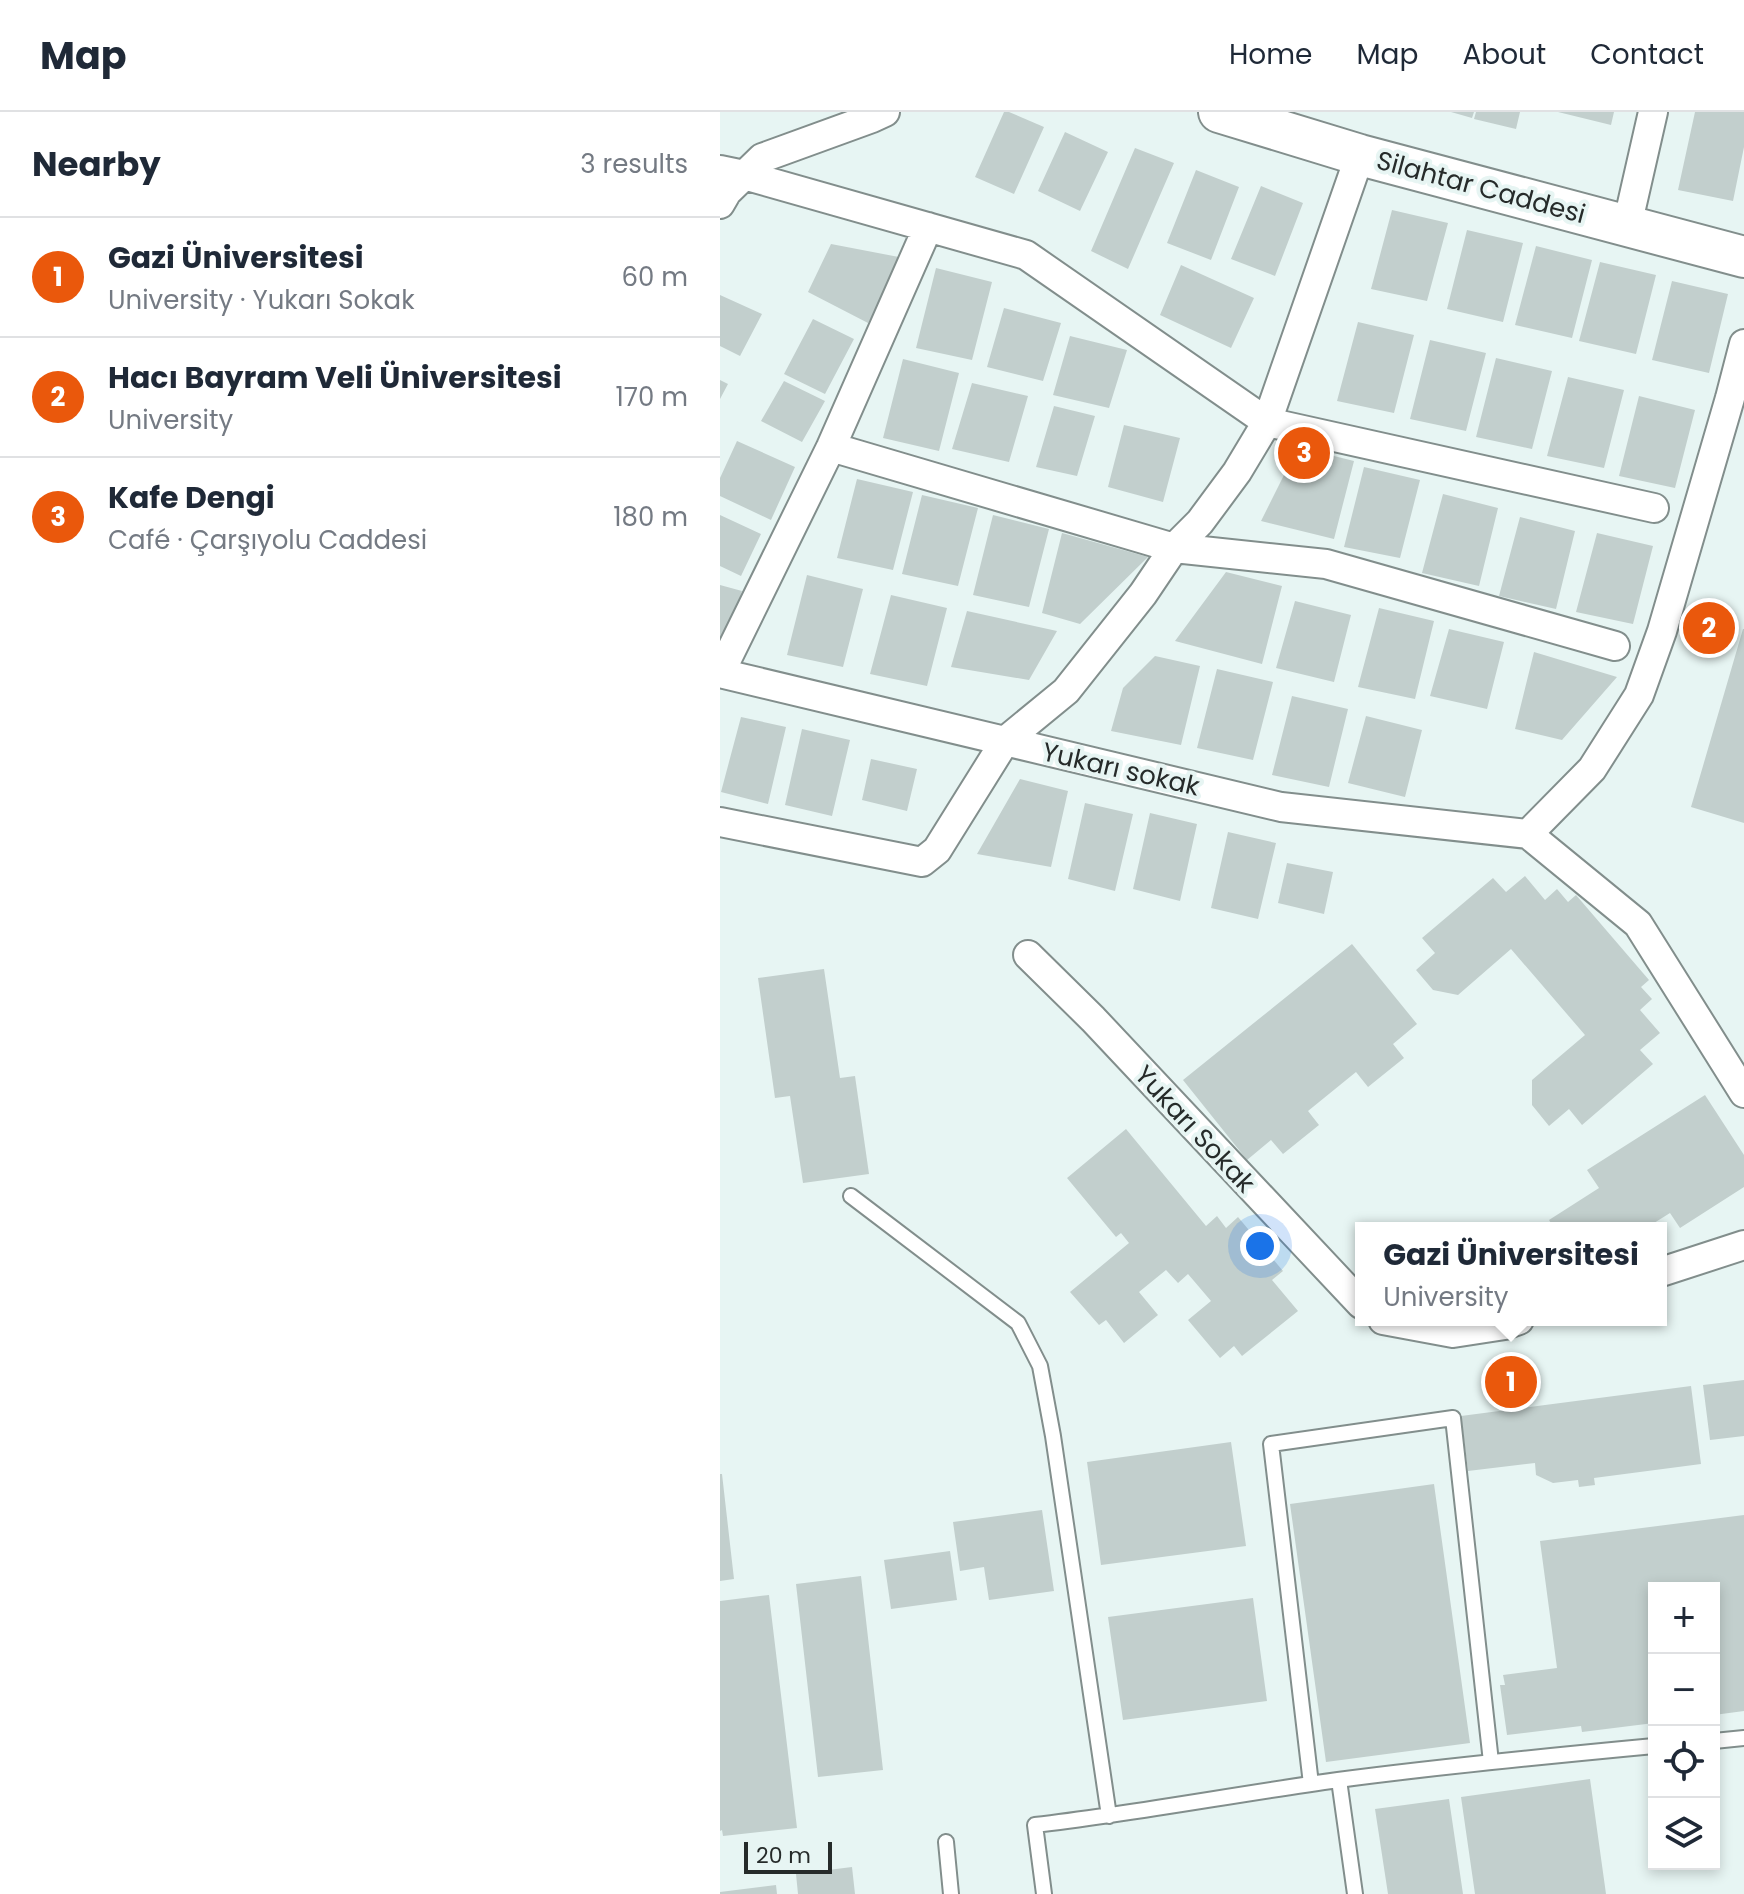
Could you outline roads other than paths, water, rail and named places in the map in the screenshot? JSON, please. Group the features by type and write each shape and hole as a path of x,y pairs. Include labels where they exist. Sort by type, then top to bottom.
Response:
{"main road":[{"name":"Silahtar Caddesi","path":"1219,112 1360,155 1744,257"}],"street":[{"path":"732,172 885,112"},
{"path":"1627,226 1653,112"},
{"path":"720,822 922,862 937,850 1005,741 1066,691 1143,594 1174,548 1200,522 1237,472 1267,422 1360,155"},
{"path":"720,204 732,172"},
{"path":"732,172 1026,255 1267,422 1654,508"},
{"path":"720,673 831,447 928,227"},
{"path":"1744,344 1662,631 1639,695 1592,769 1528,834 1638,924 1744,1093"},
{"path":"831,447 1174,548 1326,564 1615,646"},
{"name":"Yukarı sokak","path":"720,673 1281,807 1528,834"},
{"name":"Yukarı Sokak","path":"1028,955 1093,1019 1355,1298"},
{"path":"1667,1270 1744,1245"},
{"path":"1415,1326 1453,1333 1498,1326"}],"lane":[{"path":"851,1196 1018,1323 1040,1366 1109,1816"},
{"path":"1311,1784 1271,1444 1453,1418 1491,1762"},
{"path":"1720,1740 1744,1738"},
{"path":"1044,1894 1035,1825 1339,1780 1648,1747"},
{"path":"1339,1780 1355,1894"},
{"path":"946,1842 951,1894"}],"place":[{"name":"Kafe Dengi","path":"1304,453"},
{"name":"Hacı Bayram Veli Üniversitesi","path":"1709,628"},
{"name":"Gazi Üniversitesi","path":"1511,1382"}]}
